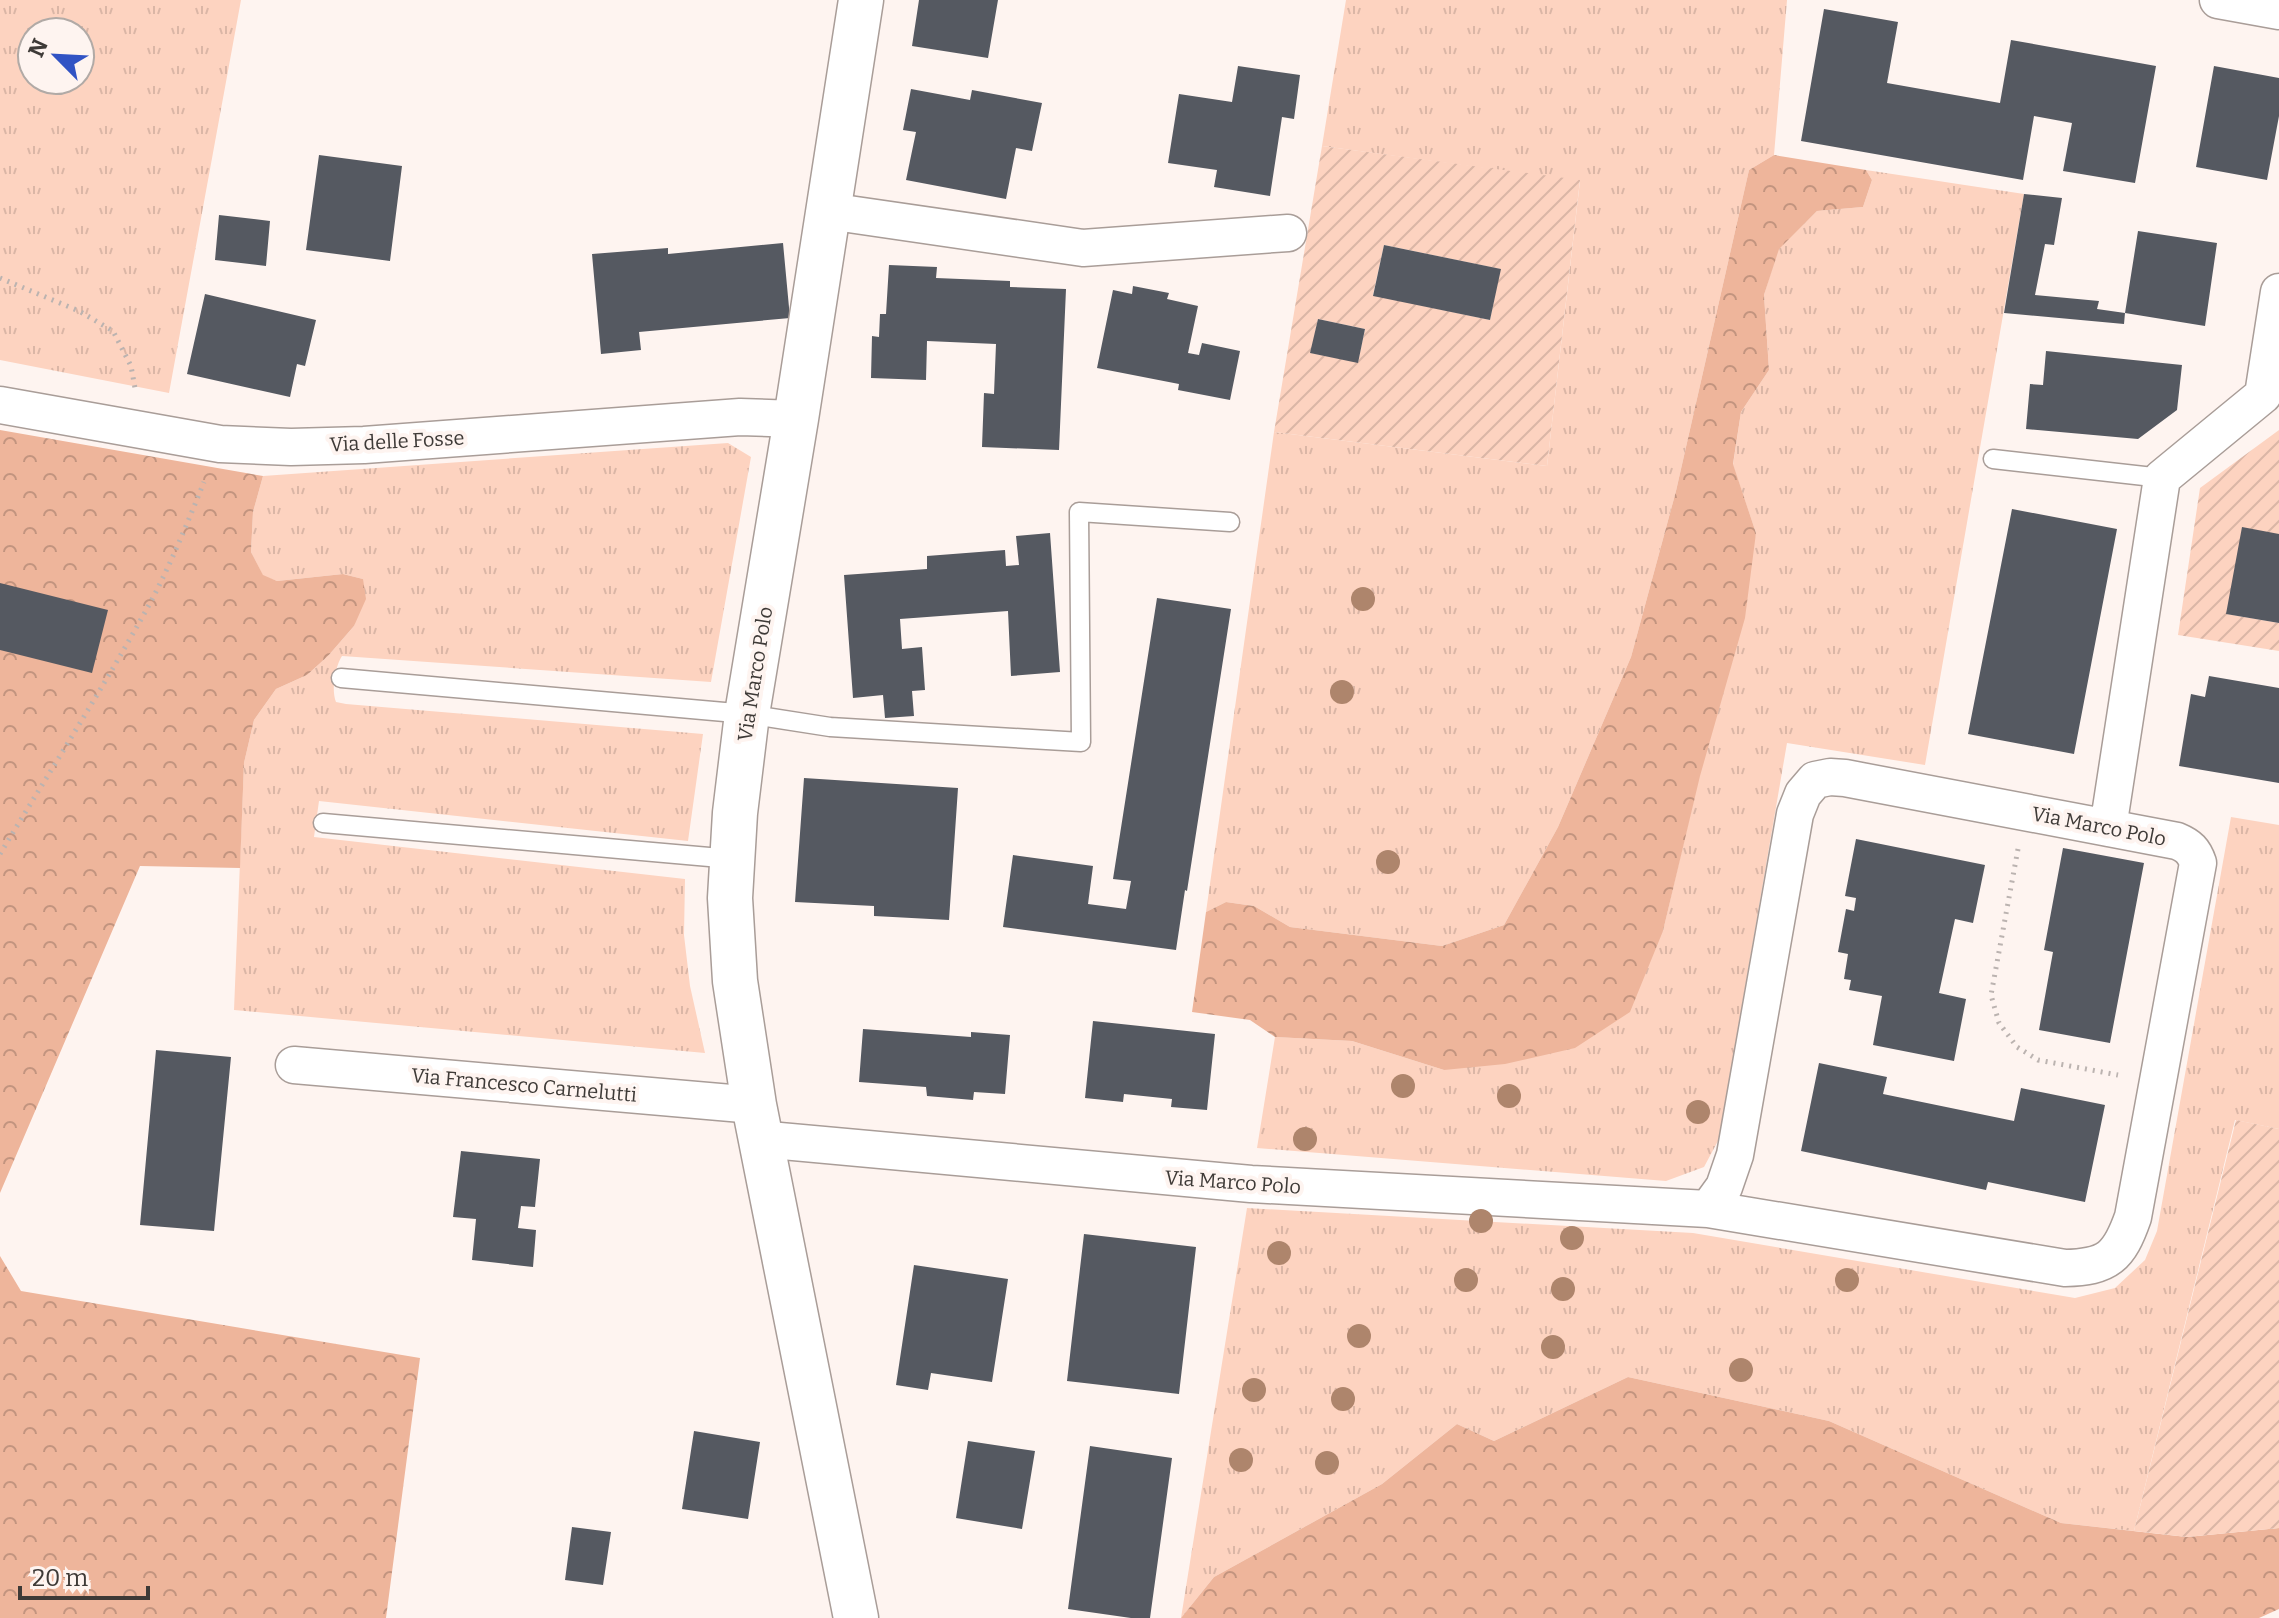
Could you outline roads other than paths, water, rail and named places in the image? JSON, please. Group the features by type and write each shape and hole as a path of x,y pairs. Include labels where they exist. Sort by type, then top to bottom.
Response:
{"street":[{"name":"Via Marco Polo","path":"856,1618 756,1122 735,981 730,898 735,813 747,714 861,0"},
{"path":"2218,0 2279,11"},
{"path":"828,211 1083,248 1288,233"},
{"path":"2108,828 2162,478 2271,396 2279,292"},
{"name":"Via delle Fosse","path":"0,405 220,444 291,447 364,445 740,417 796,419"},
{"name":"Via Marco Polo","path":"756,1122 1251,1184 1708,1209 2065,1268 2088,1267 2109,1259 2124,1242 2133,1217 2198,863 2195,852 2177,841 2026,812 1845,778 1815,780 1803,794 1795,814 1735,1155 1724,1187 1708,1209"},
{"name":"Via Francesco Carnelutti","path":"294,1065 756,1122"}],"lane":[{"path":"1993,459 2162,478"},
{"path":"341,678 747,714 830,727 1081,742 1079,512 1230,522"},
{"path":"323,823 732,859"}]}
